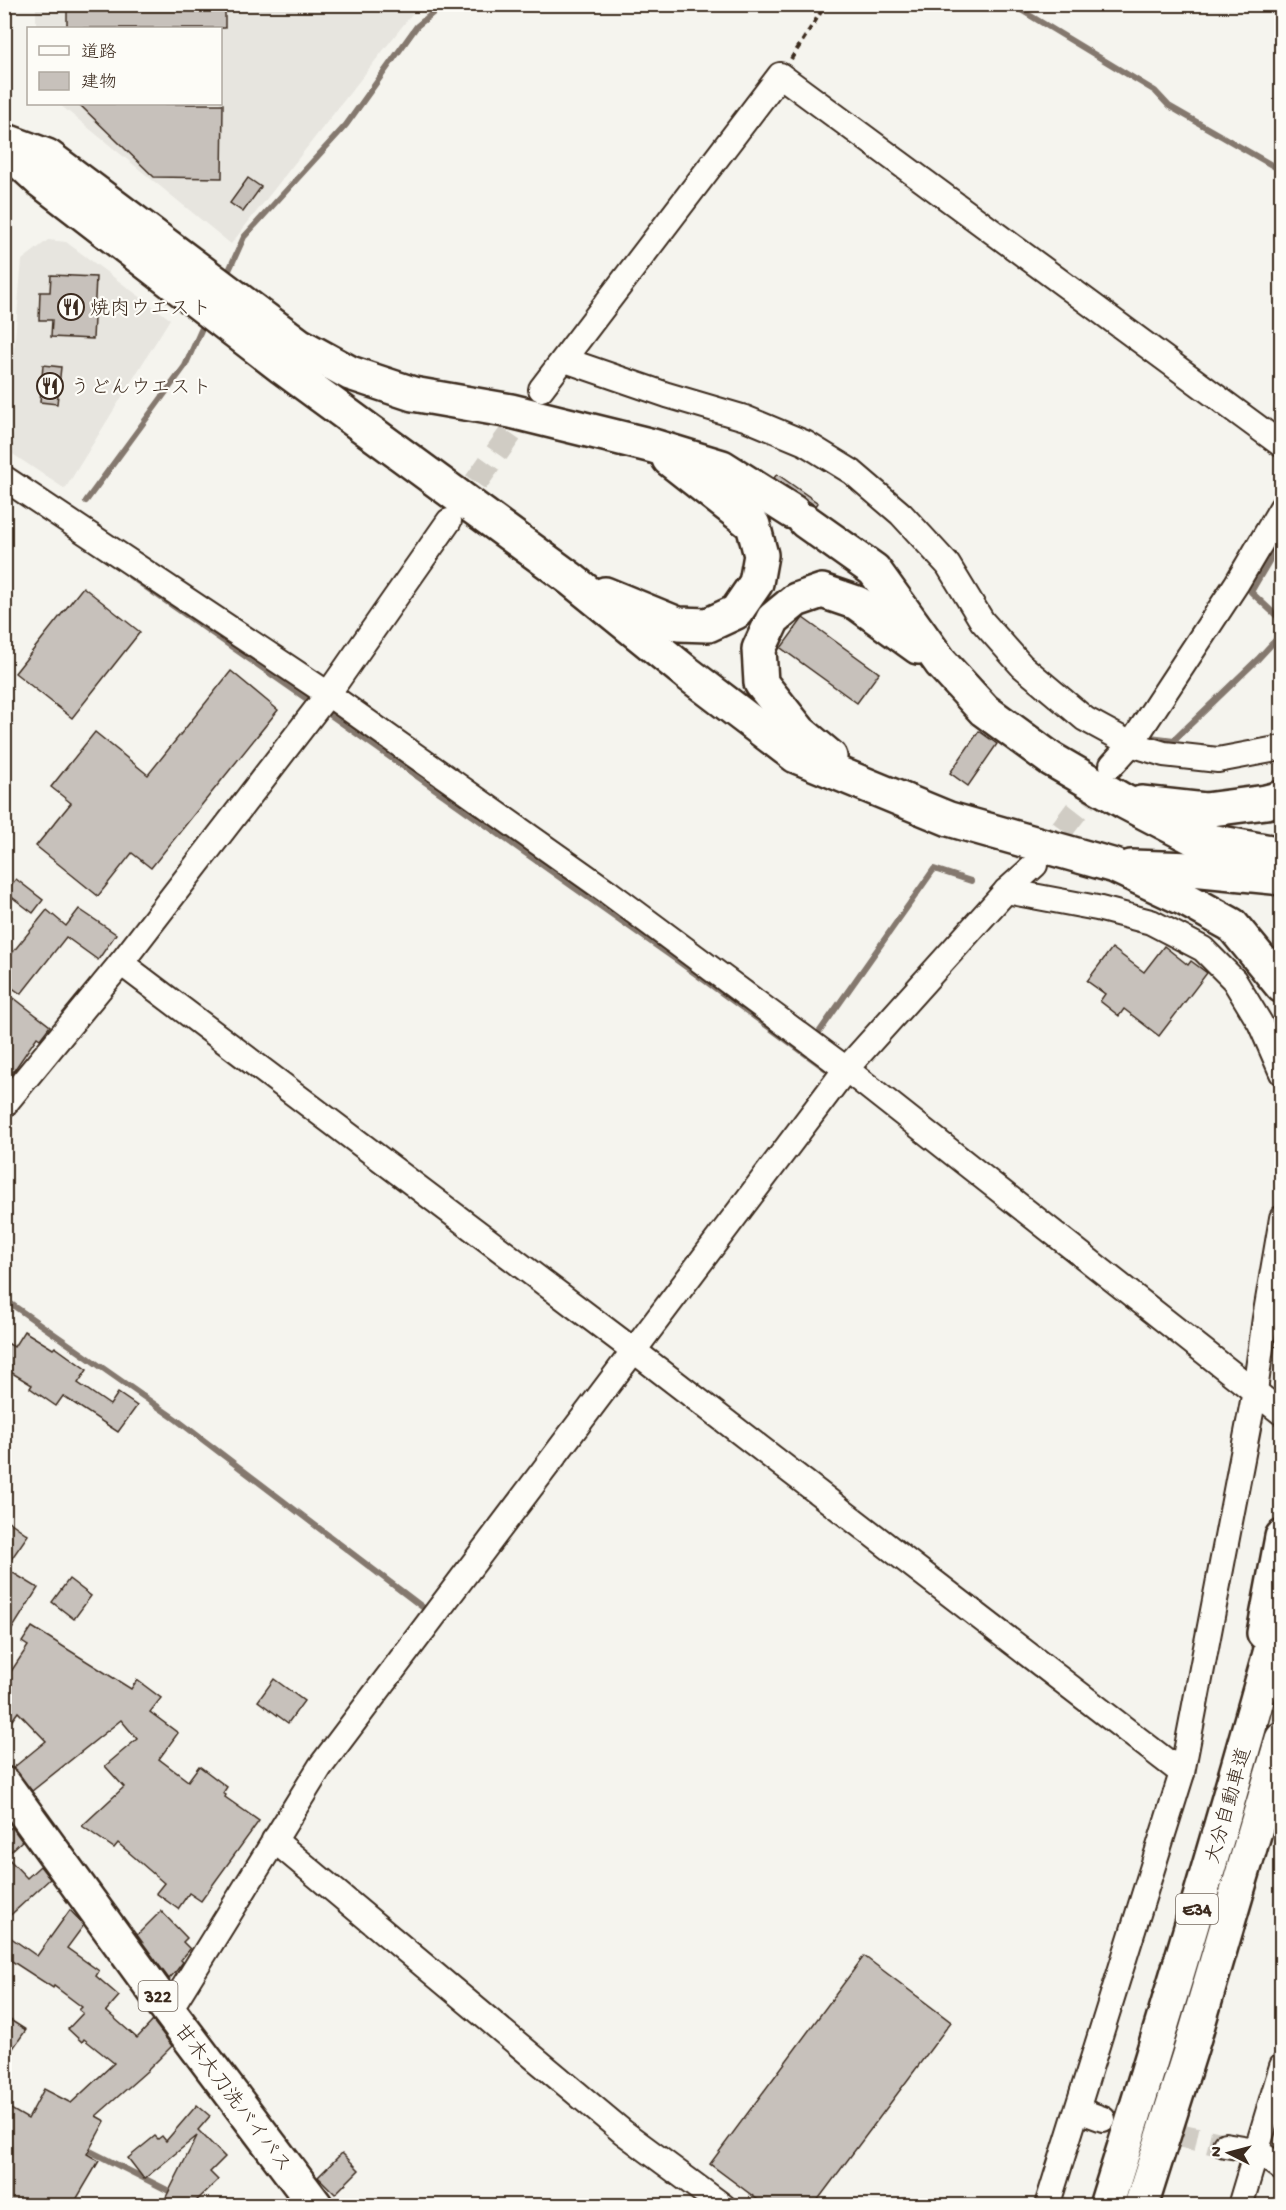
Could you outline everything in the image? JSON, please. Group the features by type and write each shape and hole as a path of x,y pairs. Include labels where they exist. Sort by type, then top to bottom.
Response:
{"highway":[{"path":"4,140 47,156 299,345 350,373 412,394 511,411 653,446 722,467 799,517 874,570 942,663 984,710 1051,759 1125,802 1194,838 1281,854"},
{"path":"4,147 41,182 282,367 571,579 687,673 796,756 950,819 1115,866 1185,899 1232,926 1281,986"},
{"path":"571,579 678,624 698,625 708,625 736,612 756,583 761,555 753,525 653,446"},
{"path":"856,780 800,732 761,682 759,650 773,620 796,600 822,591 857,603 942,663"},
{"path":"1125,802 1205,810 1281,798"},
{"path":"1115,866 1192,869 1281,878"},
{"path":"1236,1776 1281,1537"},
{"name":"大分自動車道","path":"1106,2205 1159,2038 1236,1776 1281,1610"},
{"name":"大分自動車道","path":"1141,2205 1191,2048 1281,1739"},
{"name":"甘木大刀洗バイパス","path":"4,1784 169,2011 316,2205"},
{"path":"1191,2048 1281,1797"}],"street":[{"path":"542,389 780,75 1281,445"},
{"path":"565,360 667,395 745,418 805,443 852,472 900,514 948,565 982,621 1022,666 1085,718 1131,744 1164,754 1218,760 1281,748"},
{"path":"4,478 328,694 608,892 846,1069 1281,1413"},
{"path":"1112,765 1131,744 1238,583 1281,507"},
{"path":"4,1105 121,963 328,694 448,521"},
{"path":"169,2011 320,1767 633,1350 846,1069 1006,891 1035,865"},
{"path":"1006,891 1097,908 1151,922 1203,949 1234,980 1260,1023 1281,1073"},
{"path":"121,963 633,1350 1182,1773"},
{"path":"1047,2205 1182,1773 1255,1391 1281,1218"},
{"path":"274,1840 623,2132 723,2205"},
{"path":"1240,2205 1281,2066"},
{"path":"1078,2110 1103,2119"},
{"path":"1225,2145 1256,2150 1281,2169"}],"path":[{"path":"780,75 826,4"}],"shaded area":[{"path":"36,5 419,5 231,244 60,105 222,105 222,27 36,27"},
{"path":"48,240 66,242 170,319 65,489 5,449 22,260"}],"building":[{"path":"67,4 225,4 225,28 67,27"},
{"path":"223,104 222,178 154,177 80,105"},
{"path":"248,178 261,187 243,212 230,203"},
{"path":"51,275 96,277 93,339 51,337 52,320 39,320 40,292 50,292"},
{"path":"43,365 61,367 57,404 40,402"},
{"path":"777,474 818,503 816,506 774,478"},
{"path":"83,587 140,632 72,718 15,673"},
{"path":"803,618 879,673 857,703 781,648"},
{"path":"231,671 278,710 151,868 132,853 98,896 36,846 71,803 51,787 95,732 148,775"},
{"path":"979,731 997,744 968,786 950,773"},
{"path":"16,879 43,900 33,913 5,892"},
{"path":"79,909 116,934 98,960 66,937 21,994 4,982 4,963 47,910 66,926"},
{"path":"1164,946 1188,965 1191,961 1207,973 1159,1036 1124,1009 1119,1016 1100,1001 1105,994 1087,981 1112,948 1144,972"},
{"path":"14,998 50,1026 40,1039 37,1037 13,1072 4,1066 4,1009"},
{"path":"24,1331 53,1349 55,1347 87,1370 78,1383 110,1405 118,1393 137,1406 118,1432 63,1396 56,1406 30,1388 32,1385 4,1368 4,1341 14,1347"},
{"path":"4,1518 28,1535 5,1568 38,1588 4,1642"},
{"path":"69,1579 91,1596 74,1619 52,1602"},
{"path":"32,1627 131,1689 137,1680 161,1698 150,1712 178,1733 159,1759 188,1781 199,1766 227,1787 223,1793 225,1797 259,1821 201,1901 189,1893 178,1909 156,1893 164,1883 118,1843 114,1848 82,1826 124,1787 105,1766 137,1739 121,1720 32,1791 13,1768 46,1741 18,1712 4,1731 4,1682 28,1646 22,1642"},
{"path":"274,1679 304,1701 288,1723 258,1701"},
{"path":"12,1827 22,1841 6,1856 27,1878 40,1866 50,1879 4,1921 4,1833"},
{"path":"70,1910 84,1925 67,1948 99,1971 96,1976 119,1996 106,2011 137,2038 153,2021 172,2046 96,2116 105,2121 87,2154 99,2161 73,2205 4,2205 4,2105 28,2119 44,2089 71,2103 114,2063 84,2039 82,2042 68,2029 83,2013 79,2010 82,2007 54,1986 53,1988 4,1956 4,1933 37,1956"},
{"path":"161,1911 187,1938 183,1942 190,1949 169,1979 137,1935"},
{"path":"864,1956 951,2022 814,2205 765,2205 710,2164"},
{"path":"4,2016 26,2030 4,2061"},
{"path":"197,2105 210,2116 198,2130 225,2157 210,2172 218,2180 192,2205 162,2205 197,2136 144,2179 128,2158 155,2136 158,2139 162,2136 166,2141"},
{"path":"342,2153 359,2170 335,2194 318,2177"}],"waterway":[{"path":"226,277 244,237 346,125 417,26 439,8 440,4"},
{"path":"1011,4 1155,91 1169,106 1282,171"},
{"path":"86,501 185,366 206,319"},
{"path":"1282,539 1251,592 1282,621"},
{"path":"130,576 314,704"},
{"path":"1142,736 1174,740 1282,633"},
{"path":"322,709 829,1071"},
{"path":"815,1038 934,869 971,881"},
{"path":"4,1299 177,1420 425,1609"},
{"path":"82,2147 175,2194"}],"tunnel":[{"path":"455,512 532,403"},
{"path":"1040,858 1106,772"},
{"path":"1103,2119 1225,2145"}],"place":[{"name":"焼肉ウエスト","path":"71,307"},
{"name":"うどんウエスト","path":"50,386"}]}
